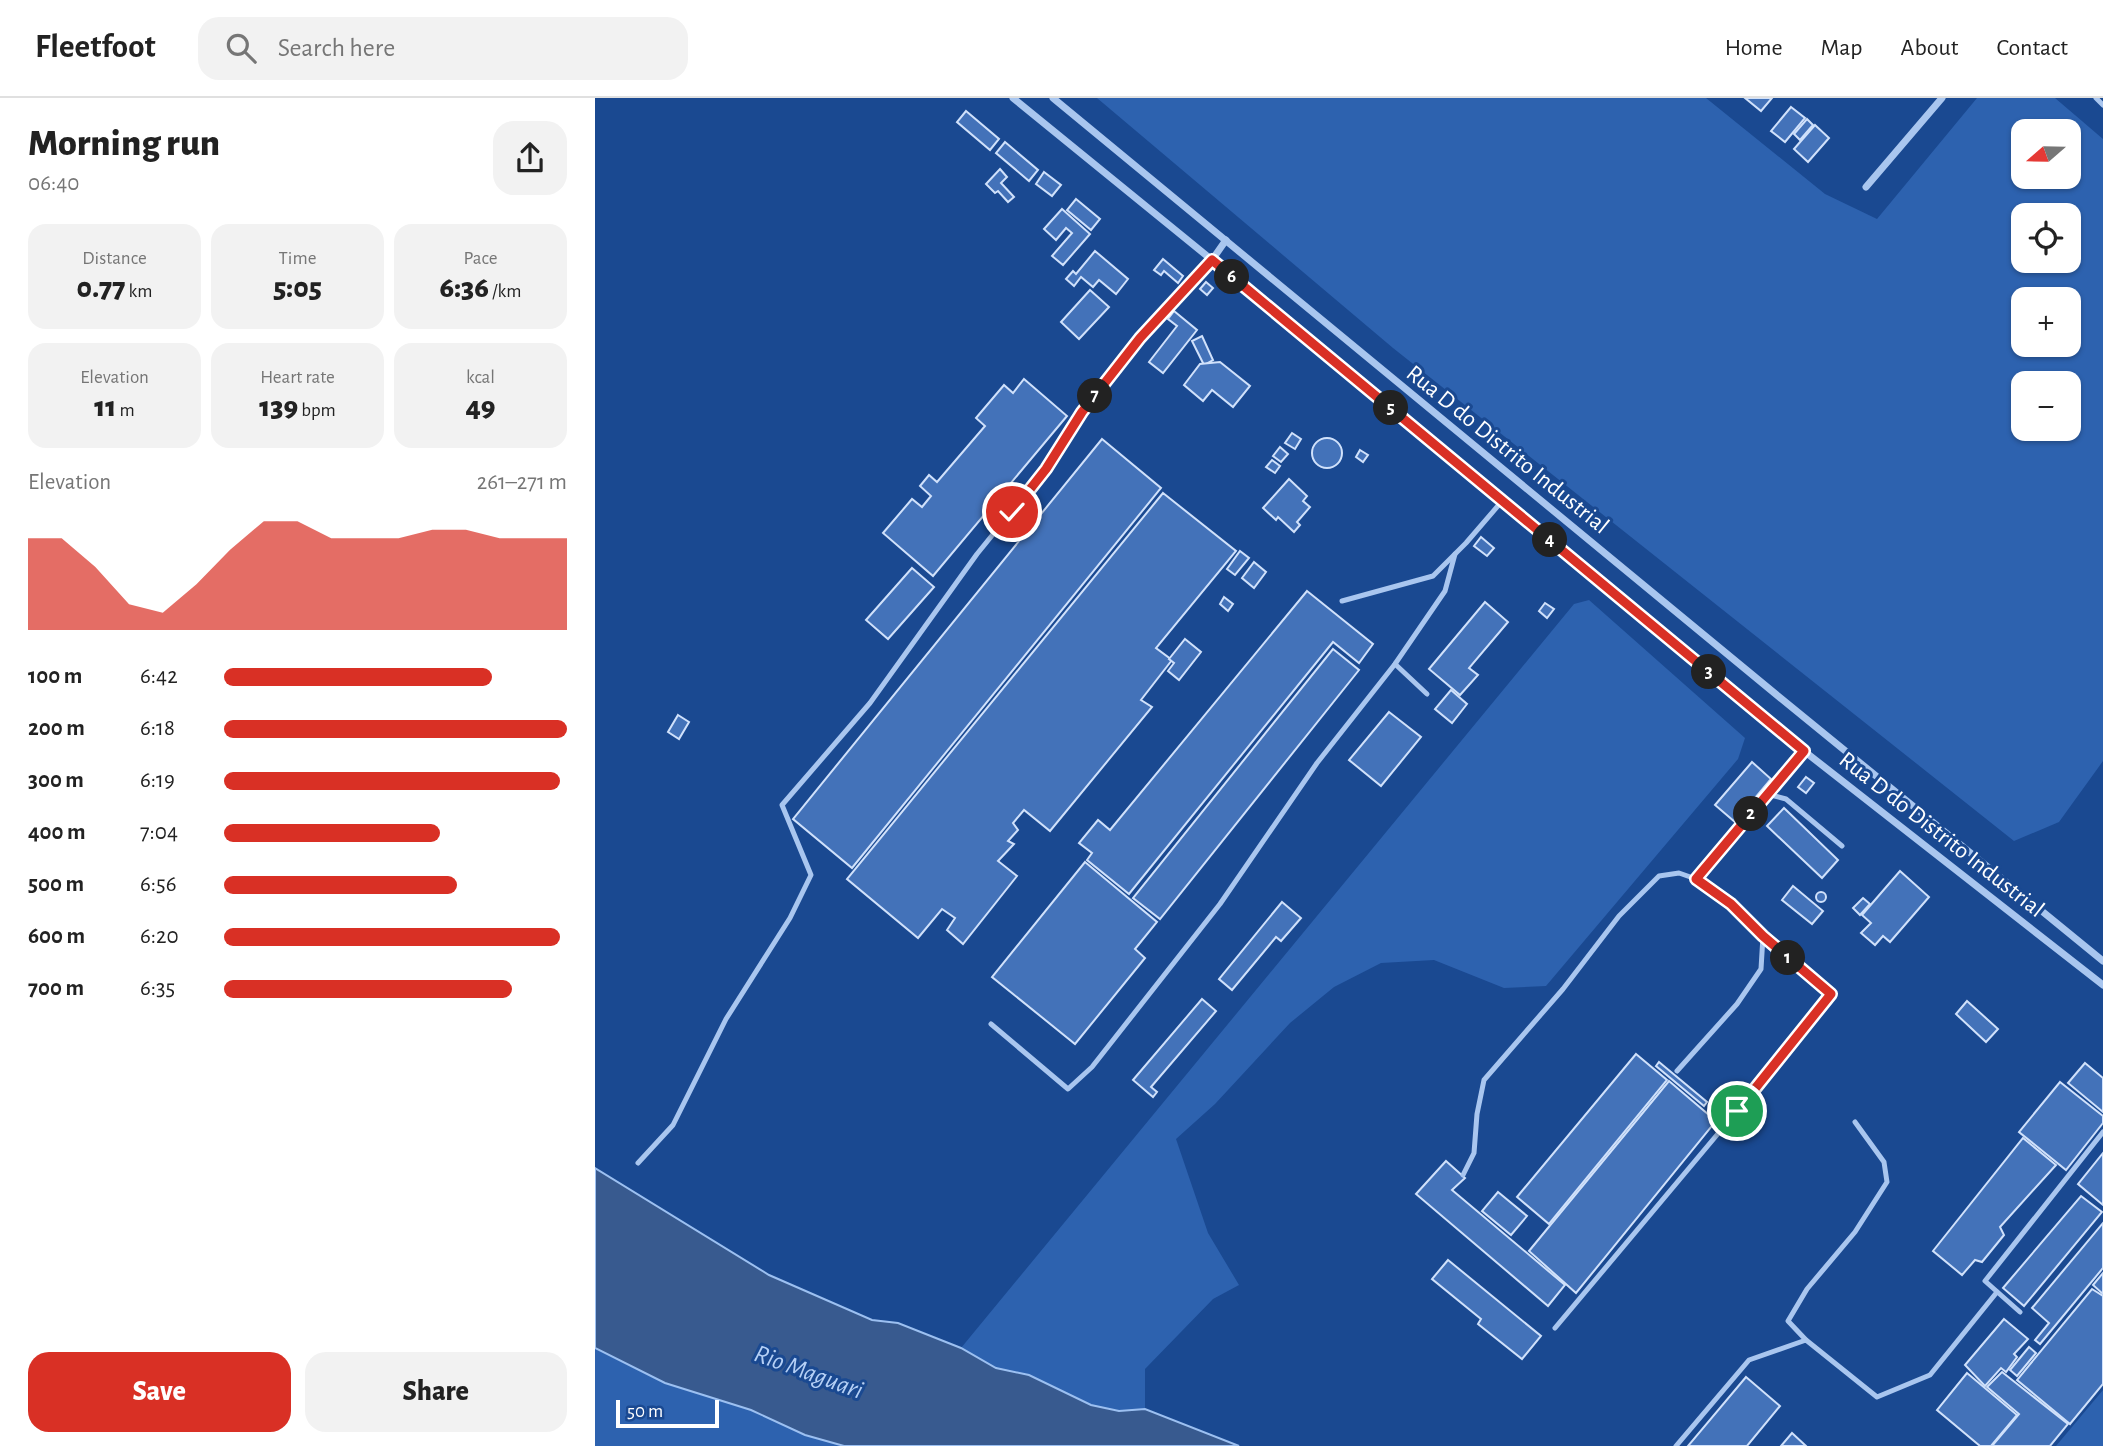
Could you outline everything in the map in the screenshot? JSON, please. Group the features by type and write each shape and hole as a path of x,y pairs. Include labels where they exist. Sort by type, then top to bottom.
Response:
{"street":[{"name":"Rua D do Distrito Industrial","path":"1013,98 1804,751 2103,985"},
{"name":"Rua D do Distrito Industrial","path":"1053,98 2103,961"},
{"path":"1866,187 1942,98"},
{"path":"1212,260 1226,240"}],"lane":[{"path":"2096,98 2103,105"},
{"path":"638,1163 673,1125 726,1019 790,918 811,874 782,804 870,703 977,555 1046,469 1082,412 1140,338 1212,260"},
{"path":"1342,601 1433,576 1503,500"},
{"path":"991,1024 1068,1088 1091,1067 1220,904 1318,763 1395,664 1445,591 1455,554"},
{"path":"1395,664 1427,694"},
{"path":"1696,879 1804,751"},
{"path":"1767,794 1786,799 1842,846"},
{"path":"1463,1175 1474,1153 1477,1114 1484,1080 1563,989 1619,916 1659,876 1679,873 1696,879 1731,904 1763,936 1831,994 1555,1328"},
{"path":"1677,1071 1737,1004 1761,969 1763,936"},
{"path":"1855,1122 1884,1162 1888,1182 1855,1232 1807,1289 1788,1321 1806,1340 1877,1397 1930,1375 1997,1292"},
{"path":"2020,1312 1985,1281 2103,1132"},
{"path":"1676,1446 1749,1360 1806,1340"}],"shaded area":[{"path":"1097,98 1706,98 1825,194 1877,219 1977,98 2055,98 2080,119 2011,119 2011,189 2081,189 2081,120 2103,139 2103,761 2059,822 2014,841 1393,348"},
{"path":"1589,600 1745,738 1738,759 1546,986 1504,988 1434,960 1381,963 1334,987 1290,1023 1215,1104 1176,1139 1208,1233 1239,1285 1213,1299 1145,1369 1145,1409 1119,1411 1091,1405 1029,1375 996,1368 961,1348 1574,604"},
{"path":"595,1348 751,1410 805,1435 844,1446 595,1446"},
{"path":"2103,1390 2103,1446 2056,1446"}],"water":[{"name":"Rio Maguari","path":"595,1168 769,1275 872,1320 898,1323 961,1348 996,1368 1029,1375 1091,1405 1119,1411 1145,1409 1239,1446 844,1446 805,1435 751,1410 665,1383 595,1348"}],"building":[{"path":"1745,98 1772,98 1761,111"},
{"path":"1791,107 1805,118 1785,142 1771,131"},
{"path":"966,111 999,139 990,150 957,122"},
{"path":"1807,119 1813,125 1800,140 1794,134"},
{"path":"1815,125 1829,138 1808,162 1794,149"},
{"path":"1005,142 1038,170 1029,181 996,153"},
{"path":"1000,169 1007,177 1001,183 1014,197 1008,202 998,191 995,193 986,184"},
{"path":"1044,172 1061,185 1052,196 1036,184"},
{"path":"1076,199 1100,219 1091,230 1067,210"},
{"path":"1062,209 1090,234 1063,265 1052,256 1072,233 1066,228 1056,240 1044,229"},
{"path":"1095,251 1128,279 1116,294 1099,280 1093,287 1081,277 1074,286 1066,279 1073,271 1076,274"},
{"path":"1163,259 1183,276 1178,283 1164,271 1161,275 1154,270"},
{"path":"1206,282 1213,288 1207,295 1200,289"},
{"path":"1090,290 1109,307 1079,339 1061,322"},
{"path":"1174,311 1197,330 1163,373 1149,362 1177,326 1168,319"},
{"path":"1202,336 1213,360 1204,365 1192,341"},
{"path":"1220,362 1250,386 1233,407 1212,390 1203,401 1184,385 1200,364"},
{"path":"1024,379 1067,416 933,576 883,533 912,499 922,507 931,496 920,486 929,475 937,482 985,426 976,418 1004,385 1013,393"},
{"path":"1292,433 1301,439 1295,449 1285,443"},
{"path":"1327,438 1338,442 1342,453 1338,464 1327,468 1316,464 1312,453 1316,442"},
{"path":"1102,439 1161,488 852,868 793,819"},
{"path":"1280,447 1288,454 1281,462 1273,456"},
{"path":"1360,450 1368,455 1363,462 1356,457"},
{"path":"1272,460 1280,466 1275,473 1266,467"},
{"path":"1289,479 1307,496 1303,501 1310,507 1297,522 1300,525 1294,532 1263,508"},
{"path":"1163,493 1236,551 1156,648 1172,660 1141,700 1152,707 1050,831 1024,810 1013,823 1018,830 1008,841 1014,844 998,861 1017,876 963,944 947,930 955,918 942,909 918,938 847,879"},
{"path":"1481,537 1494,548 1487,556 1474,546"},
{"path":"1240,551 1249,558 1235,575 1227,569"},
{"path":"1254,562 1266,572 1254,588 1242,578"},
{"path":"912,568 934,587 888,639 866,620"},
{"path":"1307,591 1373,644 1359,663 1333,642 1129,894 1087,860 1092,853 1079,843 1098,820 1110,830"},
{"path":"1224,597 1233,604 1228,611 1220,604"},
{"path":"1485,602 1508,622 1469,668 1478,675 1460,695 1429,669"},
{"path":"1545,603 1554,609 1547,618 1539,611"},
{"path":"1185,639 1201,652 1179,680 1168,671 1174,663 1169,659"},
{"path":"1333,649 1359,670 1160,919 1133,898"},
{"path":"1451,690 1467,704 1452,723 1435,709"},
{"path":"1389,712 1421,737 1381,786 1349,760"},
{"path":"678,715 689,722 679,739 668,732"},
{"path":"1752,762 1771,779 1735,822 1715,805"},
{"path":"1806,777 1814,783 1806,793 1798,787"},
{"path":"1784,808 1838,860 1822,878 1767,826"},
{"path":"1085,862 1157,922 1135,949 1145,958 1075,1044 992,977"},
{"path":"1900,871 1929,897 1890,942 1883,936 1875,945 1861,933 1871,923 1862,915"},
{"path":"1793,886 1823,911 1812,924 1782,900"},
{"path":"1821,892 1825,893 1825,901 1821,902 1817,901 1816,897 1817,893"},
{"path":"1863,898 1870,904 1860,915 1853,908"},
{"path":"1282,902 1301,918 1281,941 1276,937 1232,990 1219,979"},
{"path":"1202,999 1216,1011 1151,1087 1157,1092 1153,1097 1133,1080"},
{"path":"1967,1001 1998,1029 1986,1042 1956,1014"},
{"path":"1636,1054 1667,1080 1549,1224 1517,1197"},
{"path":"1659,1062 1707,1102 1704,1106 1656,1066"},
{"path":"2085,1063 2103,1078 2103,1112 2068,1083"},
{"path":"1669,1081 1716,1121 1576,1293 1529,1251"},
{"path":"2060,1082 2103,1116 2103,1123 2066,1170 2019,1132"},
{"path":"2023,1138 2056,1165 2000,1227 2004,1235 1982,1262 1975,1260 1962,1275 1933,1251"},
{"path":"2103,1153 2103,1205 2078,1184"},
{"path":"1446,1161 1465,1178 1452,1190 1565,1285 1548,1306 1416,1194"},
{"path":"1498,1192 1527,1216 1511,1235 1482,1211"},
{"path":"2081,1196 2102,1212 2024,1306 2003,1288"},
{"path":"2103,1223 2103,1268 2040,1344 2035,1340 2049,1323 2032,1308"},
{"path":"1448,1260 1541,1336 1522,1359 1478,1324 1481,1319 1432,1279"},
{"path":"2103,1273 2103,1294 2093,1285"},
{"path":"2092,1289 2103,1296 2103,1384 2070,1424 2017,1380"},
{"path":"2004,1319 2028,1339 2014,1354 2017,1357 2006,1372 2001,1368 1985,1386 1965,1365"},
{"path":"2029,1347 2036,1353 2017,1376 2010,1370"},
{"path":"2002,1372 2068,1424 2050,1446 1992,1446 2019,1414 1987,1387"},
{"path":"1967,1373 2017,1415 1991,1446 1980,1446 1937,1410"},
{"path":"1746,1377 1780,1406 1747,1446 1688,1446"},
{"path":"1792,1433 1806,1446 1781,1446"}],"route":[{"path":"1012,512 1046,469 1082,412 1140,338 1212,260 1503,500 1804,751 1696,879 1731,904 1763,936 1831,994 1737,1111"}]}
